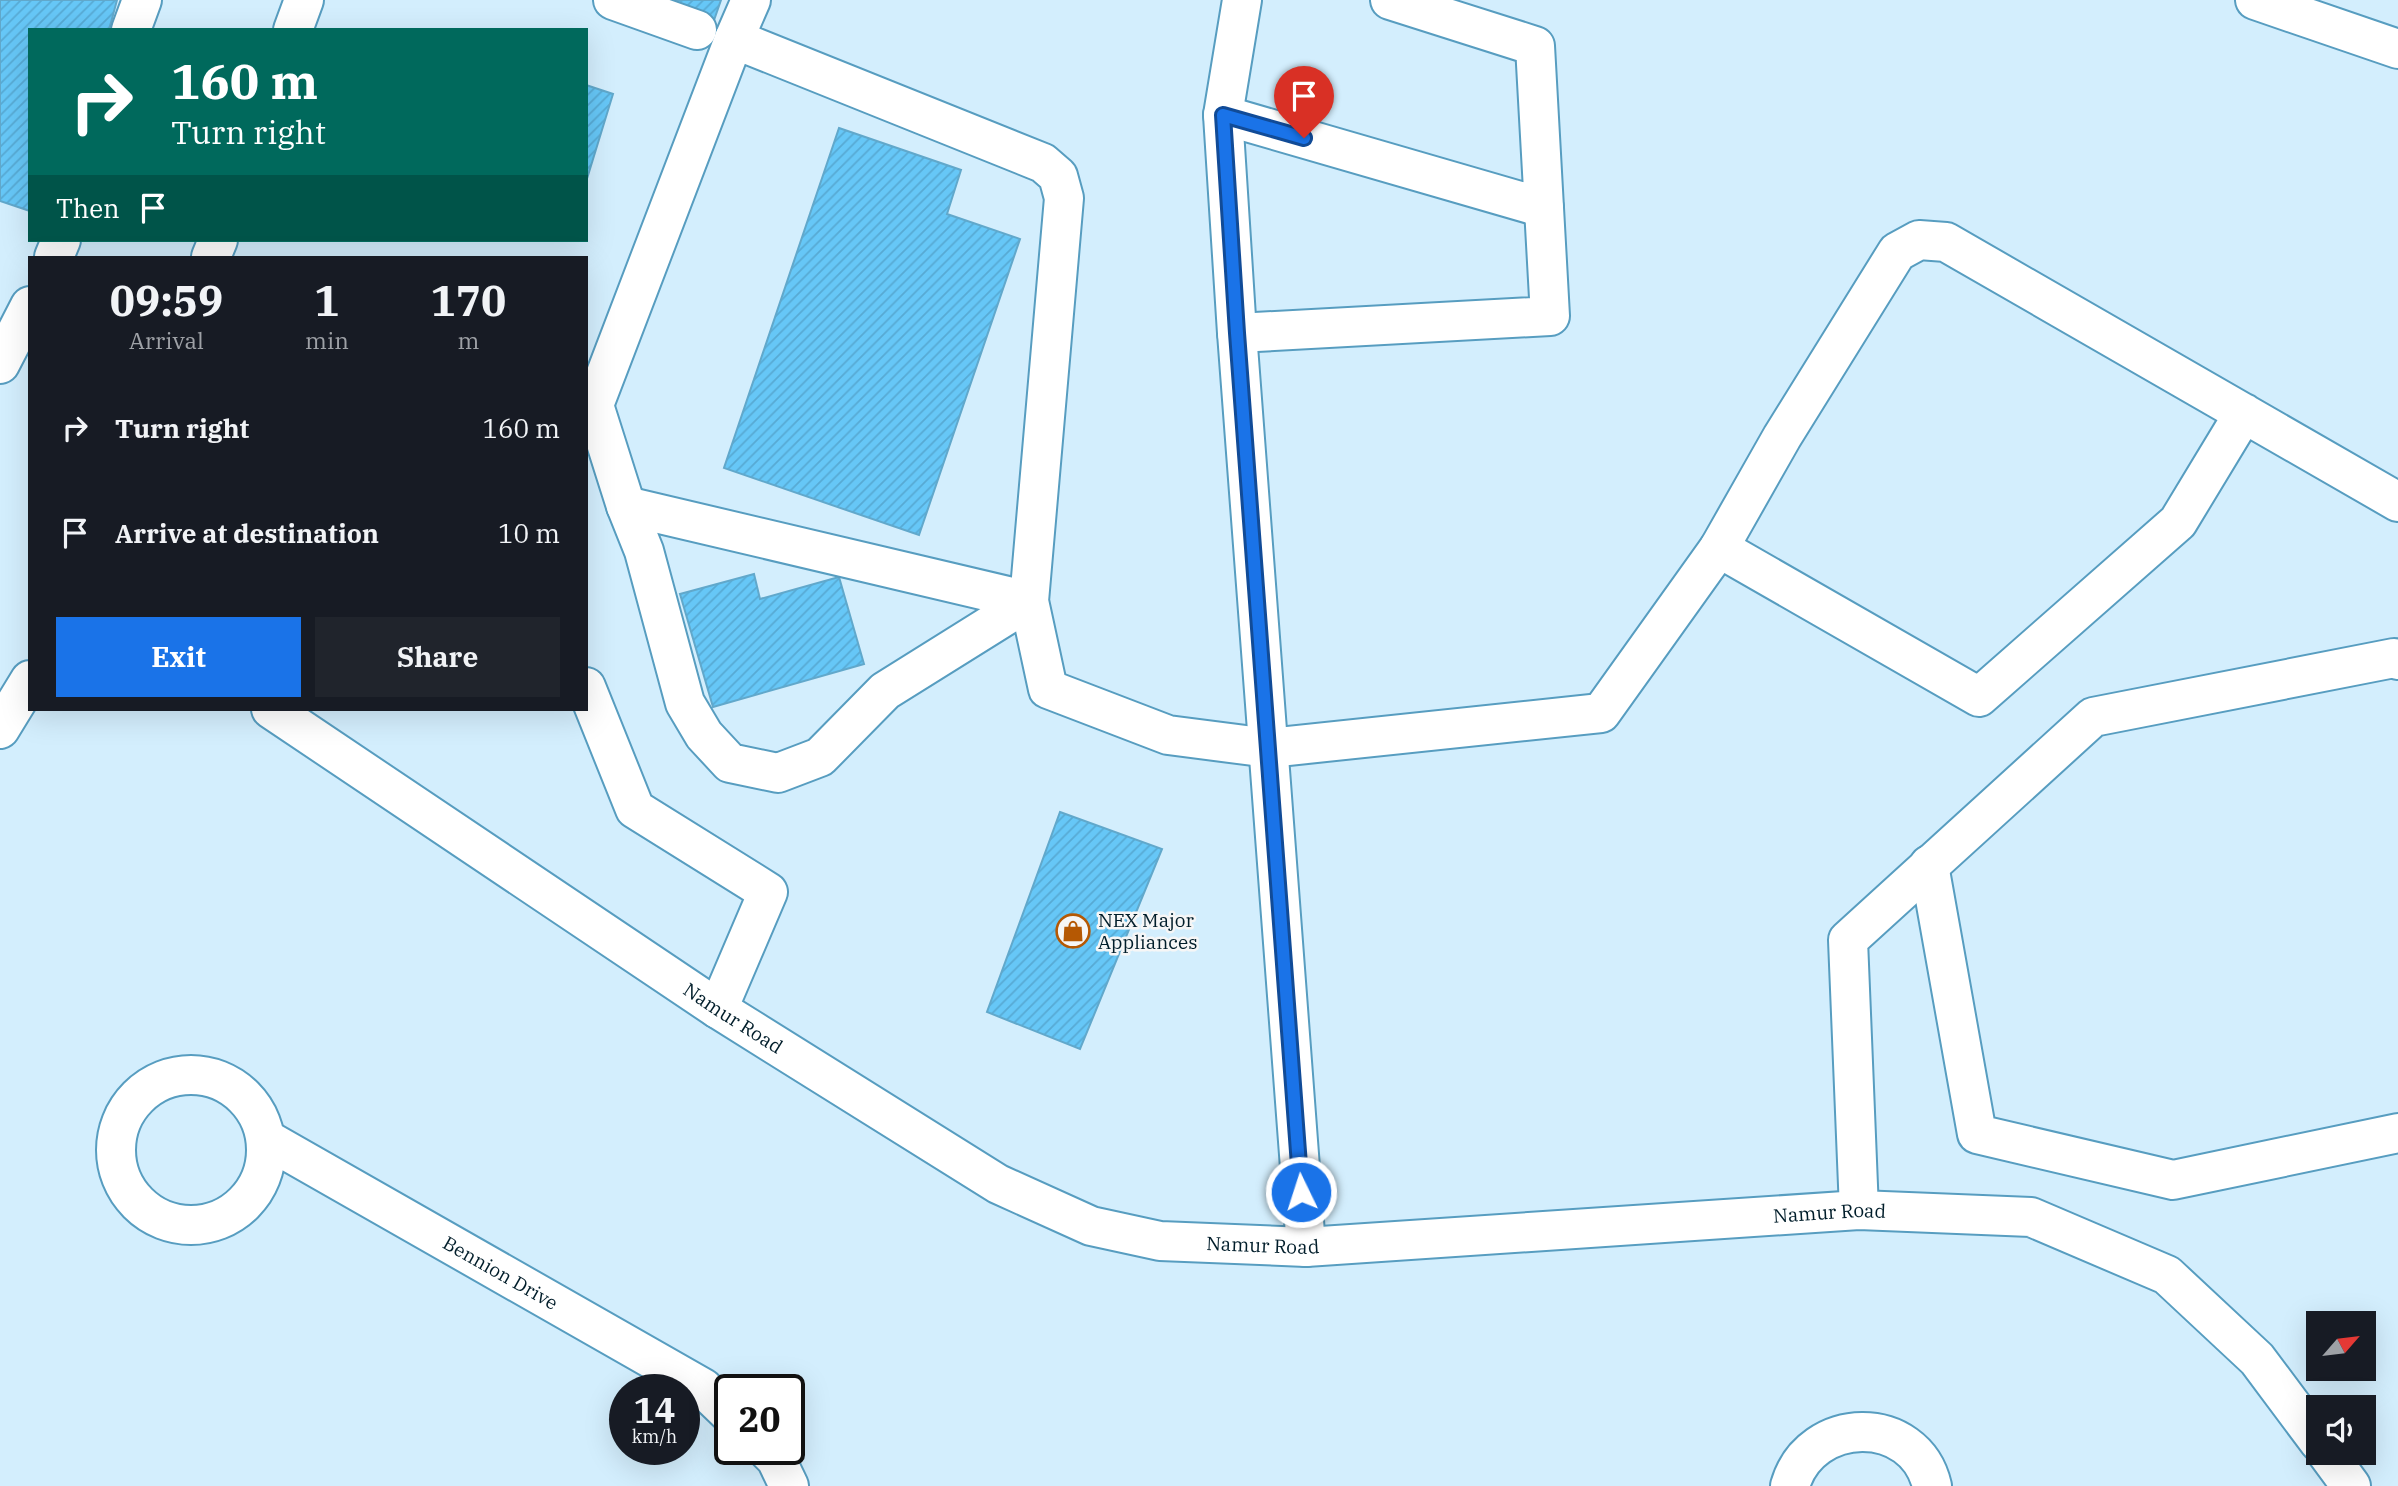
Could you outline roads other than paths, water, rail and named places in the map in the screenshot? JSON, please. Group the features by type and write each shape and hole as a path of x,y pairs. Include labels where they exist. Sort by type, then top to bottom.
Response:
{"street":[{"path":"132,28 142,0"},
{"path":"294,28 304,0"},
{"path":"613,0 697,30"},
{"path":"751,0 590,404 644,551 685,703 704,735 730,763 778,773 820,757 885,691 1029,601"},
{"path":"1242,0 1223,115 1306,1247"},
{"path":"1237,333 1550,316 1535,46 1390,0"},
{"path":"2255,0 2398,49"},
{"path":"734,39 1043,163 1058,176 1064,198 1029,601 1048,689 1168,735 1269,748 1601,713 1719,548 1782,438 1897,251 1919,240 1946,242 2398,502"},
{"path":"1223,115 1544,208"},
{"path":"0,364 28,310"},
{"path":"1719,548 1979,697 2178,522 2244,413"},
{"path":"626,506 1029,601"},
{"path":"1859,1210 1848,940 2093,717 2394,658 2398,660"},
{"path":"0,729 28,683"},
{"path":"588,692 635,809 768,892 718,1009"},
{"name":"Namur Road","path":"274,711 718,1009 998,1184 1091,1226 1160,1241 1306,1247 1859,1210 2031,1217 2167,1275 2257,1359 2306,1425"},
{"path":"1929,865 1977,1134 2173,1180 2398,1133"},
{"name":"Bennion Drive","path":"266,1139 703,1388 714,1399"},
{"path":"1790,1486 1794,1473 1808,1453 1827,1439 1850,1432 1874,1432 1897,1440 1917,1455 1930,1476 1932,1486"},
{"path":"779,1465 789,1486"},
{"path":"2336,1465 2351,1486"}],"place":[{"name":"NEX Major Appliances","path":"1073,931"}]}
